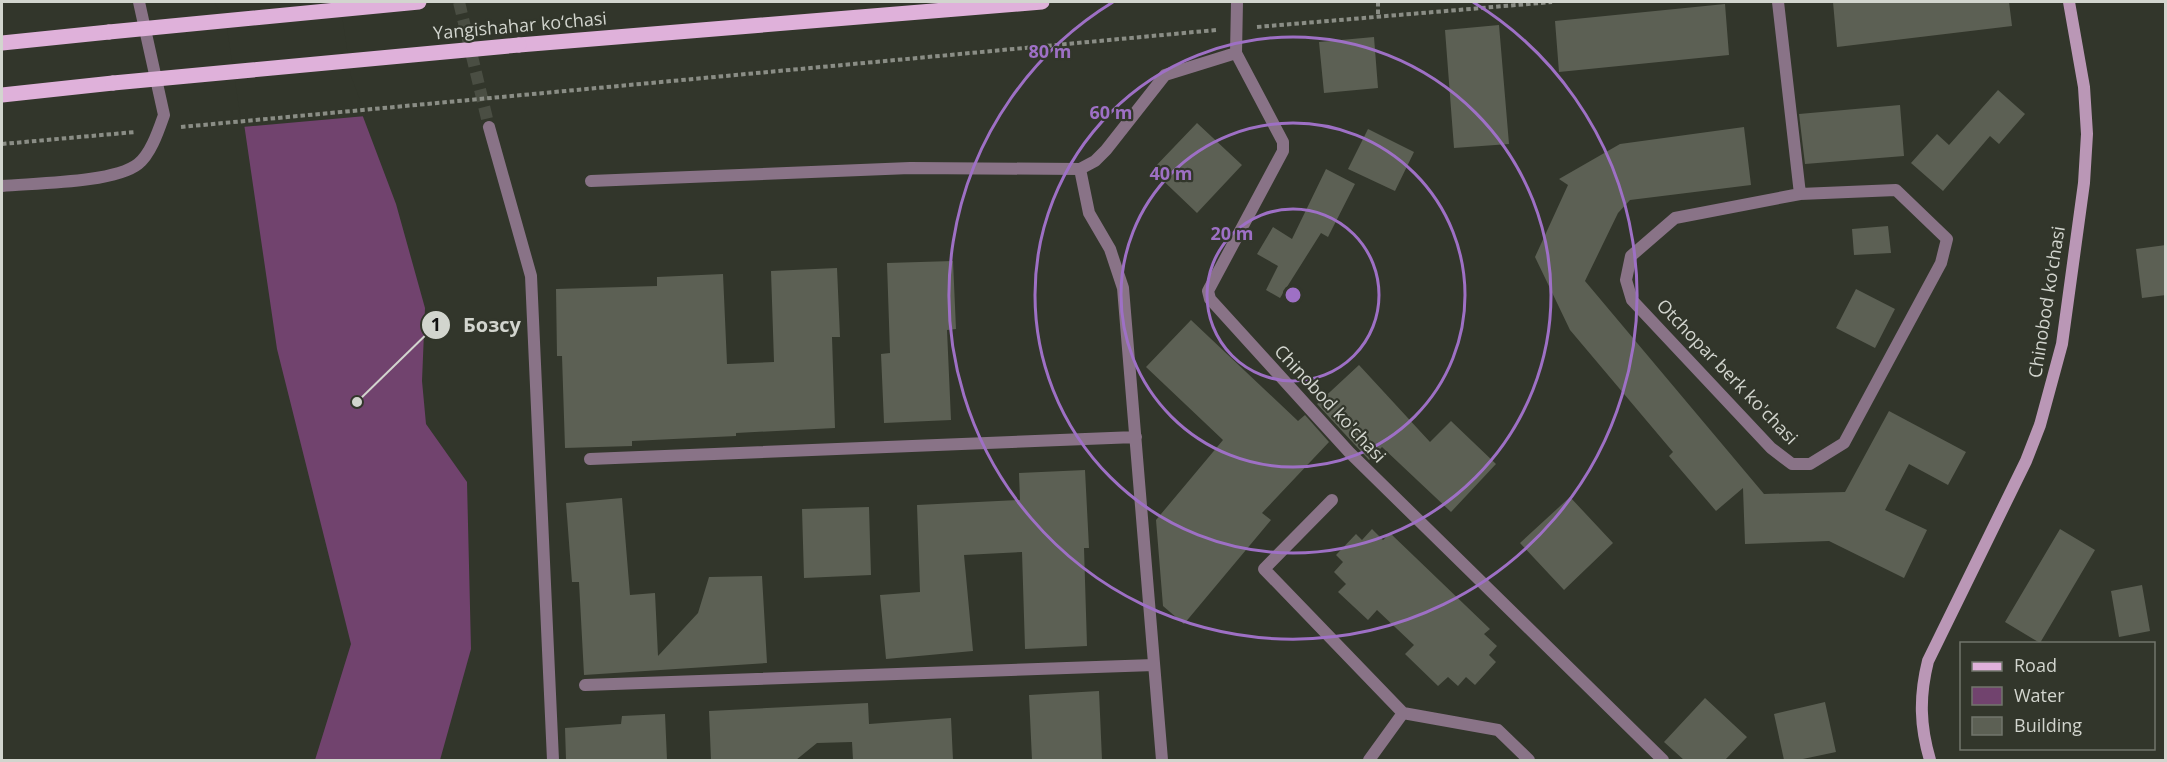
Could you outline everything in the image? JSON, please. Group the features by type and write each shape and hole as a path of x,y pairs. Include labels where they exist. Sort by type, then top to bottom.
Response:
{"main road":[{"name":"Yangishahar ko‘chasi","path":"2,43 419,2"},
{"name":"Yangishahar ko‘chasi","path":"2,95 519,45 1042,2"}],"street":[{"path":"2,186 116,175 139,163 158,132 164,115 139,2"},
{"path":"591,181 910,168 1080,169 1095,161 1106,150 1165,75 1236,53 1237,2"},
{"path":"1778,2 1800,194"},
{"name":"Chinobod ko'chasi","path":"1930,760 1920,716 1921,692 1928,661 2026,461 2040,425 2062,344 2083,194 2087,134 2084,87 2069,2"},
{"name":"Chinobod ko'chasi","path":"1236,53 1283,142 1283,151 1208,291 1210,299 1348,452 1663,760"},
{"path":"489,127 531,276 553,760"},
{"path":"1080,169 1089,213 1110,249 1123,288 1162,760"},
{"name":"Otchopar berk ko'chasi","path":"1896,190 1947,240 1941,263 1844,443 1810,464 1792,464 1771,447 1632,300 1626,280 1631,256 1675,218 1800,194 1896,190"},
{"path":"590,459 1136,437"},
{"path":"1332,500 1264,569 1403,713 1498,730 1529,760"},
{"path":"585,685 1154,664"},
{"path":"1369,760 1403,713"}],"path":[{"path":"1378,2 1378,17"},
{"path":"180,127 1238,28 1552,2"},
{"path":"2,144 144,131"}],"water":[{"path":"229,21 348,77 396,204 425,308 422,381 426,424 467,482 471,649 440,760 315,760 351,644 277,349"}],"pier":[{"path":"214,2 340,2 351,76 366,116 242,127 226,22"}],"building":[{"path":"1833,2 2009,2 2012,26 1837,47"},
{"path":"1725,4 1729,55 1559,72 1555,21"},
{"path":"1499,25 1509,144 1454,148 1445,30"},
{"path":"1374,37 1378,88 1324,93 1319,42"},
{"path":"1998,90 2025,114 1999,144 1990,136 1943,191 1911,163 1937,134 1949,145"},
{"path":"1900,105 1904,156 1805,164 1799,114"},
{"path":"1197,123 1242,165 1197,213 1152,170"},
{"path":"1744,127 1751,185 1630,200 1618,213 1585,281 1764,494 1845,492 1889,411 1966,452 1948,485 1909,464 1885,510 1927,530 1904,578 1829,541 1745,544 1743,488 1716,511 1669,456 1673,452 1570,330 1535,257 1568,185 1559,179 1620,144"},
{"path":"1368,129 1414,152 1395,191 1348,169"},
{"path":"1326,169 1355,184 1328,237 1321,233 1280,298 1266,290 1278,266 1257,254 1273,227 1292,239"},
{"path":"1888,226 1891,253 1854,255 1852,229"},
{"path":"2166,245 2166,295 2142,298 2136,249"},
{"path":"953,261 956,329 947,330 951,420 884,423 881,354 890,353 887,263"},
{"path":"837,268 840,337 832,337 835,428 632,441 632,446 565,448 562,356 557,356 556,289 657,286 657,277 723,274 727,364 774,362 771,271"},
{"path":"1856,289 1895,309 1875,348 1836,328"},
{"path":"1191,320 1298,421 1305,415 1329,442 1262,513 1271,520 1184,624 1163,606 1156,520 1223,440 1146,367"},
{"path":"1359,365 1430,442 1451,421 1496,464 1451,512 1382,447 1369,460 1317,404"},
{"path":"1085,470 1089,548 1084,548 1087,646 1025,649 1022,552 964,555 973,651 886,659 880,595 920,592 917,505 1020,500 1019,473"},
{"path":"1570,497 1613,543 1564,590 1520,543"},
{"path":"622,498 630,595 655,593 658,656 698,613 709,577 762,576 767,663 584,675 579,582 572,582 566,503"},
{"path":"869,507 871,575 804,578 802,509"},
{"path":"1372,529 1383,540 1390,533 1490,629 1484,634 1497,646 1489,655 1496,662 1475,685 1466,677 1458,686 1448,677 1438,686 1405,654 1414,645 1377,610 1368,620 1338,592 1346,584 1334,572 1343,562 1336,555 1356,534 1362,540"},
{"path":"2060,529 2095,550 2041,642 2005,622"},
{"path":"2142,585 2150,631 2119,637 2111,591"},
{"path":"1099,691 1102,760 1032,760 1029,695"},
{"path":"1705,698 1747,737 1725,760 1684,760 1664,742"},
{"path":"1825,702 1836,752 1798,760 1784,760 1774,714"},
{"path":"868,703 869,724 951,718 953,760 853,760 852,742 817,743 796,760 711,760 709,711"},
{"path":"665,714 667,760 566,760 565,728 621,724 622,716"}],"tunnel":[{"path":"459,2 489,127"}],"place":[{"name":"Бозсу","path":"357,402"}]}
